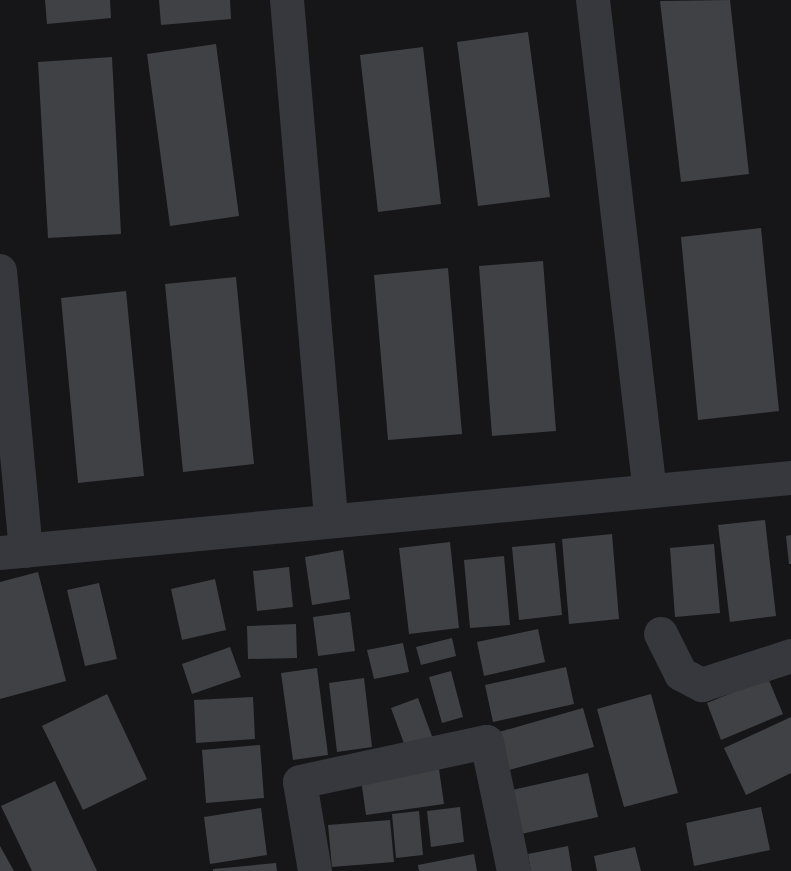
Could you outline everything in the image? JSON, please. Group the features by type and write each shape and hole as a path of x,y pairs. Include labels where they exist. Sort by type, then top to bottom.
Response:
{"street":[{"path":"287,0 331,518"},
{"path":"593,0 650,490"},
{"path":"0,271 13,552 331,518 791,478"},
{"path":"661,634 681,674 702,685 791,656"},
{"path":"315,871 300,782 487,742 514,871"}],"building":[{"path":"45,0 110,0 111,18 47,24"},
{"path":"159,0 230,0 231,19 161,25"},
{"path":"730,0 749,174 681,182 660,1"},
{"path":"528,32 550,197 478,206 457,42"},
{"path":"216,44 239,216 170,226 147,54"},
{"path":"423,47 441,204 378,212 360,55"},
{"path":"112,57 121,234 48,238 38,62"},
{"path":"761,228 779,411 698,420 681,237"},
{"path":"543,261 556,431 492,436 479,266"},
{"path":"448,268 462,434 388,440 374,275"},
{"path":"236,277 254,464 183,472 165,284"},
{"path":"126,291 144,476 78,483 61,298"},
{"path":"765,520 776,616 730,622 718,525"},
{"path":"612,534 619,619 569,624 562,539"},
{"path":"791,535 791,564 789,564 786,536"},
{"path":"450,542 459,628 409,634 399,548"},
{"path":"555,543 562,615 519,620 512,547"},
{"path":"714,544 720,613 675,617 670,548"},
{"path":"343,550 350,599 312,605 305,557"},
{"path":"504,556 510,625 470,628 464,560"},
{"path":"289,567 293,607 257,611 253,571"},
{"path":"38,572 66,681 0,699 0,582"},
{"path":"215,579 226,630 182,640 171,589"},
{"path":"99,583 117,659 85,666 67,590"},
{"path":"350,612 355,651 318,656 313,617"},
{"path":"296,624 297,658 248,659 247,626"},
{"path":"538,629 545,662 484,676 477,642"},
{"path":"452,638 456,656 421,665 416,647"},
{"path":"403,643 409,672 374,679 367,650"},
{"path":"230,647 241,677 192,694 182,664"},
{"path":"566,667 574,704 493,722 485,685"},
{"path":"317,668 328,755 293,760 281,673"},
{"path":"451,671 463,717 442,723 429,677"},
{"path":"364,678 372,747 337,752 329,683"},
{"path":"768,678 783,714 721,740 707,703"},
{"path":"107,694 147,779 83,810 42,726"},
{"path":"651,694 678,793 624,807 597,709"},
{"path":"253,697 255,739 196,743 194,700"},
{"path":"418,698 433,739 406,749 391,708"},
{"path":"583,708 594,747 509,770 499,732"},
{"path":"791,717 791,773 746,795 724,748"},
{"path":"260,745 264,798 206,803 202,750"},
{"path":"438,762 444,804 366,815 360,772"},
{"path":"588,773 598,817 521,834 512,790"},
{"path":"55,781 97,871 32,871 1,806"},
{"path":"460,807 464,842 431,847 427,811"},
{"path":"761,807 770,850 694,866 686,823"},
{"path":"261,808 267,855 210,864 204,817"},
{"path":"419,811 423,855 396,858 392,814"},
{"path":"390,820 394,862 332,867 328,825"},
{"path":"0,846 14,871 0,871"},
{"path":"568,846 572,871 531,871 528,854"},
{"path":"635,847 641,871 597,871 594,856"},
{"path":"474,854 477,871 419,871 418,865"},
{"path":"276,863 277,871 213,871 213,869"}]}
